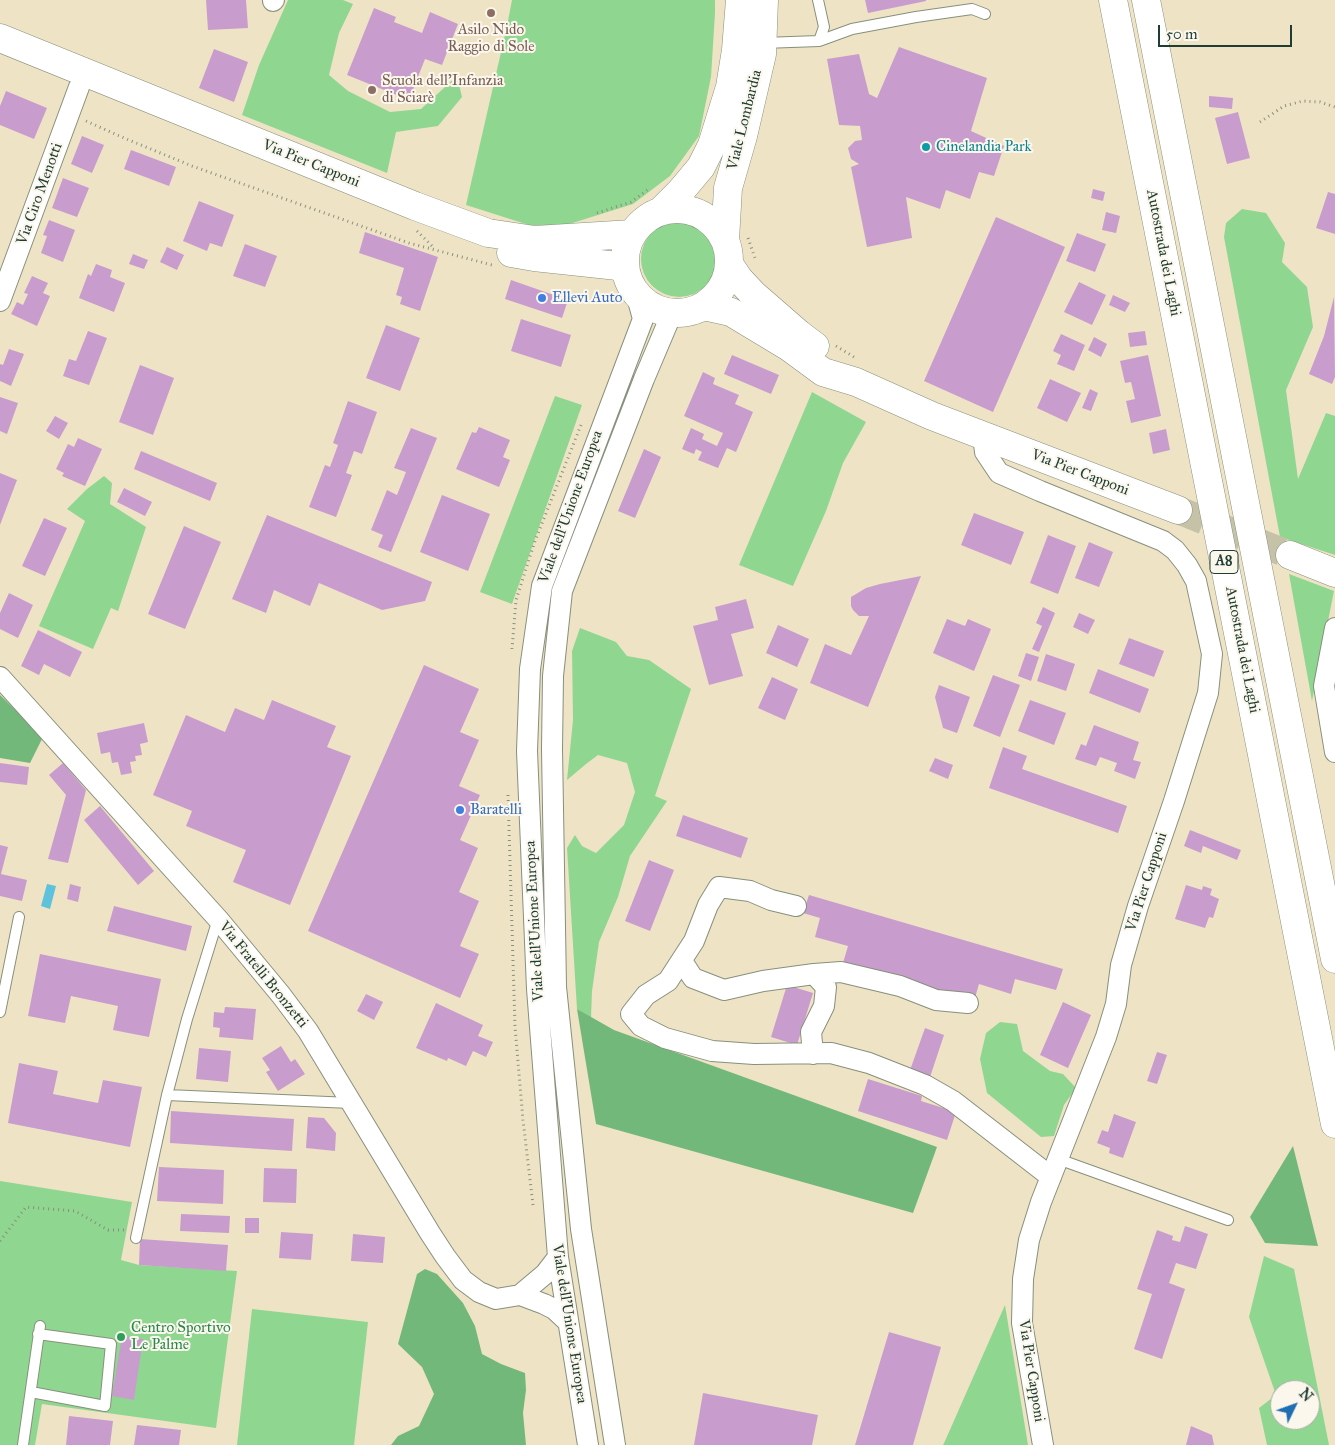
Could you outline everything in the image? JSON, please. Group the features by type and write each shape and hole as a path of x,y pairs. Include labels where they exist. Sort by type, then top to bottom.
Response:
{"main road":[{"name":"Viale Lombardia","path":"657,198 680,192 701,167 712,145 730,87 736,50 740,0"},
{"name":"Viale Lombardia","path":"734,246 728,188 743,136 762,54 764,0"},
{"name":"Autostrada dei Laghi","path":"1114,0 1335,1124"},
{"name":"Autostrada dei Laghi","path":"1146,0 1335,959"},
{"name":"Via Pier Capponi","path":"0,38 406,202 488,233 534,240 632,234"},
{"name":"Via Pier Capponi","path":"0,56 488,250 618,266 631,283"},
{"path":"657,198 699,213 715,224 734,246 728,274 722,288 704,306 690,312 674,313 659,310 647,303 631,283 625,252 632,234 645,219 657,198"},
{"name":"Via Pier Capponi","path":"734,246 739,279 753,294 799,334 832,358 859,371 912,408 1178,510"},
{"name":"Via Pier Capponi","path":"704,306 731,312 789,347 823,372 859,371"},
{"path":"1290,555 1335,573"}],"street":[{"name":"Via Ciro Menotti","path":"0,301 79,86"},
{"name":"Viale dell'Unione Europea","path":"588,1445 558,1257 537,979 527,751 530,669 542,586 643,319 631,283"},
{"name":"Viale dell'Unione Europea","path":"616,1445 581,1230 556,987 552,749 553,676 562,591 644,379 669,320 674,313"},
{"name":"Via Pier Capponi","path":"983,435 985,452 999,473 1163,541 1175,550 1187,565 1196,581 1212,654 1208,693 1138,906 1121,966 1114,1012 1041,1202 1030,1240 1023,1279 1022,1323 1044,1445"},
{"path":"1335,628 1324,686 1335,752"},
{"name":"Via Fratelli Bronzetti","path":"0,677 218,919 282,995 308,1031 444,1256 463,1280 479,1292 496,1299 520,1295 544,1304 554,1309 568,1322"},
{"path":"796,906 771,900 750,891 719,887 708,905 694,941 668,981 646,995 631,1014 641,1026 665,1038 712,1051 754,1054 831,1053 869,1064 925,1085 953,1100 1054,1168"},
{"path":"682,960 692,978 724,990 763,981 841,972 900,986 936,1000 968,1003"},
{"path":"813,1054 811,1032 824,1006 826,987 814,974"},
{"path":"520,1295 545,1274 558,1257"}],"lane":[{"path":"818,0 824,27 819,41"},
{"path":"762,43 819,41 852,29 972,9 984,14"},
{"path":"0,1012 19,917"},
{"path":"137,1234 167,1095 187,1019 218,919"},
{"path":"167,1095 351,1103"},
{"path":"1054,1168 1228,1220"},
{"path":"23,1445 30,1392 39,1330 111,1344 105,1406 30,1392"}],"path":[{"path":"1260,122 1284,106 1303,101 1320,102 1335,107"},
{"path":"69,114 192,166 409,243 435,249"},
{"path":"594,214 631,202 657,198"},
{"path":"734,246 756,263"},
{"path":"828,340 859,371"},
{"path":"0,1241 26,1207 75,1211 108,1230 137,1234"}],"green space":[{"path":"288,0 343,0 353,4 339,33 329,75 348,91 390,112 421,109 457,76 462,97 438,126 396,132 387,173 242,115 259,65"},
{"path":"512,0 715,0 711,77 699,136 670,176 633,204 566,225 529,225 466,205"},
{"path":"1242,209 1266,213 1285,243 1282,262 1307,287 1313,327 1286,390 1298,479 1326,413 1335,416 1335,555 1280,537 1224,237 1226,223"},
{"path":"679,221 694,224 706,232 714,244 717,259 714,274 706,286 694,294 679,297 664,294 652,286 644,274 641,259 644,244 652,232 664,224"},
{"path":"812,392 866,422 843,463 826,511 793,586 739,565"},
{"path":"555,396 582,405 512,604 480,592"},
{"path":"104,476 112,483 110,504 146,527 118,611 111,608 93,649 39,626 85,521 67,509 87,489"},
{"path":"1289,574 1334,591 1312,701"},
{"path":"580,628 616,642 627,656 649,660 691,689 655,796 667,801 630,856 618,897 599,942 592,991 591,1018 577,1009 567,848 575,835 582,846 596,853 624,825 635,792 627,763 598,755 567,780 573,720 572,651"},
{"path":"0,695 43,737 30,763 0,758"},
{"path":"577,1009 614,1030 937,1147 913,1213 596,1124"},
{"path":"1000,1022 1017,1024 1023,1051 1050,1071 1063,1074 1076,1088 1064,1105 1054,1136 1041,1137 987,1093 980,1059 986,1033"},
{"path":"1293,1146 1318,1246 1265,1243 1250,1217"},
{"name":"Centro Sportivo Le Palme","path":"0,1181 132,1202 121,1260 139,1265 237,1271 216,1428 42,1404 35,1445 0,1445"},
{"path":"1264,1256 1294,1269 1316,1380 1271,1380 1249,1317"},
{"path":"425,1269 437,1274 463,1303 475,1326 482,1354 525,1373 526,1390 523,1413 526,1445 391,1445 398,1436 419,1426 434,1394 422,1367 398,1344 417,1274"},
{"path":"1005,1305 1028,1445 943,1445 945,1441"},
{"path":"252,1309 368,1322 354,1445 237,1445"},
{"path":"1270,1400 1270,1430 1320,1430 1320,1400 1329,1445 1267,1445 1259,1408"}],"water":[{"path":"47,884 56,886 50,909 41,906"}],"building":[{"path":"206,0 246,0 248,28 208,30"},
{"path":"865,0 926,0 926,1 868,13"},
{"path":"374,8 396,17 394,22 422,33 430,12 458,24 442,65 425,59 409,100 347,75"},
{"name":"Cinelandia Park","path":"899,47 987,78 971,131 1004,146 994,176 979,172 970,199 946,190 940,209 906,197 912,238 867,247 851,167 859,164 851,159 848,148 855,141 862,140 860,126 839,125 827,59 859,54 869,94 877,98"},
{"path":"214,49 248,62 234,102 199,88"},
{"path":"6,91 47,108 34,139 0,125 0,106"},
{"path":"1209,96 1233,98 1232,109 1209,107"},
{"path":"1238,112 1250,158 1227,164 1215,118"},
{"path":"82,136 104,145 92,173 71,164"},
{"path":"131,150 176,167 169,186 124,169"},
{"path":"63,178 89,188 77,217 52,208"},
{"path":"1093,189 1105,192 1103,201 1091,198"},
{"path":"1328,192 1335,194 1335,234 1316,228"},
{"path":"199,201 234,215 222,247 210,243 207,251 183,241"},
{"path":"1106,212 1120,216 1116,233 1102,230"},
{"path":"996,217 1065,247 993,412 924,381"},
{"path":"49,220 75,230 63,262 41,253 47,236 43,235"},
{"path":"365,232 438,257 420,311 400,304 402,297 396,295 404,268 359,253"},
{"path":"1077,233 1106,244 1095,272 1066,261"},
{"path":"245,244 277,256 265,287 233,276"},
{"path":"167,247 184,255 177,270 160,262"},
{"path":"133,254 148,260 144,269 129,264"},
{"path":"96,264 112,270 110,277 125,283 114,312 79,298 88,274 91,276"},
{"path":"32,276 48,283 43,293 50,296 37,326 11,314 17,302 23,305 28,294 24,293"},
{"path":"511,280 568,300 562,318 505,299"},
{"path":"1079,282 1106,295 1092,325 1064,312"},
{"path":"1113,295 1130,303 1125,312 1109,305"},
{"path":"1334,297 1335,377 1332,384 1309,374 1324,336"},
{"path":"521,319 571,335 561,367 511,351"},
{"path":"386,325 420,338 400,391 366,378"},
{"path":"88,331 107,338 89,385 63,376 69,359 76,361"},
{"path":"1145,331 1147,345 1130,347 1128,333"},
{"path":"1061,334 1085,345 1074,371 1057,364 1061,355 1053,351"},
{"path":"1094,337 1107,344 1101,357 1088,350"},
{"path":"9,349 24,354 11,386 0,381 0,364 3,365"},
{"path":"732,355 779,375 771,394 724,374"},
{"path":"1148,355 1161,416 1131,423 1126,401 1135,399 1131,382 1125,383 1120,361"},
{"path":"140,365 174,378 153,435 119,422"},
{"path":"703,372 715,378 713,384 739,395 735,404 753,412 736,452 727,448 718,468 698,460 702,452 696,449 694,454 682,449 691,428 704,434 702,439 717,446 723,433 684,416"},
{"path":"1050,379 1081,393 1067,422 1037,408"},
{"path":"1090,389 1098,393 1091,411 1082,408"},
{"path":"0,397 18,403 7,434 0,431"},
{"path":"348,401 377,412 362,454 354,451 346,473 352,475 336,517 309,507 325,465 330,467 338,445 333,443"},
{"path":"55,416 68,423 59,439 46,431"},
{"path":"479,427 510,440 503,457 510,460 499,487 456,469 472,432 476,433"},
{"path":"411,428 437,438 391,552 378,547 383,535 371,530 387,490 397,495 406,472 394,468"},
{"path":"1166,429 1170,450 1153,454 1149,433"},
{"path":"78,438 102,449 85,486 62,476 64,473 56,469 68,444 74,447"},
{"path":"644,449 661,457 635,518 618,511"},
{"path":"141,451 217,483 210,501 134,469"},
{"path":"0,473 17,480 0,525"},
{"path":"124,488 152,502 145,516 117,502"},
{"path":"442,495 490,514 468,571 420,552"},
{"path":"974,513 1024,532 1011,565 961,545"},
{"path":"267,515 432,582 425,601 382,610 319,583 310,606 274,590 266,613 232,599"},
{"path":"44,518 67,528 45,576 22,566"},
{"path":"184,526 221,542 185,629 148,614"},
{"path":"1048,535 1076,546 1058,594 1030,583"},
{"path":"1089,542 1113,552 1099,587 1075,578"},
{"path":"921,576 868,707 810,683 825,644 851,655 869,616 859,616 853,610 851,597 866,588"},
{"path":"9,593 33,605 18,638 0,629 0,613"},
{"path":"746,599 754,628 731,634 743,676 709,685 693,626 718,620 715,607"},
{"path":"1043,607 1055,613 1039,652 1032,649 1042,626 1036,623"},
{"path":"1079,613 1095,620 1088,634 1073,627"},
{"path":"947,619 965,626 968,619 991,629 974,671 933,653"},
{"path":"778,625 809,639 797,667 766,653"},
{"path":"38,630 82,652 70,677 44,664 39,675 21,666"},
{"path":"1129,638 1164,651 1154,677 1119,664"},
{"path":"1026,653 1039,657 1031,681 1018,676"},
{"path":"1046,654 1075,664 1066,691 1037,681"},
{"path":"424,665 479,689 460,732 479,740 459,786 480,795 460,840 478,848 459,892 479,901 460,946 479,954 460,998 308,931"},
{"path":"1098,669 1149,689 1140,713 1089,693"},
{"path":"993,675 1020,685 1000,737 973,726"},
{"path":"772,677 798,689 785,720 758,708"},
{"path":"939,685 970,697 957,733 943,728 935,697"},
{"path":"272,700 336,726 327,747 351,756 290,905 233,882 246,850 186,826 192,811 153,795 186,715 225,732 235,708 264,720"},
{"path":"1030,700 1066,713 1054,745 1018,731"},
{"path":"144,723 148,742 140,744 142,755 135,756 136,761 130,762 132,773 121,775 118,762 112,763 110,752 101,754 97,733"},
{"path":"1094,725 1139,742 1133,760 1141,762 1135,779 1114,771 1117,763 1100,757 1096,766 1075,759 1081,744 1086,746"},
{"path":"1003,747 1027,756 1022,769 1127,806 1118,833 989,788"},
{"path":"935,758 953,765 948,779 929,771"},
{"path":"0,763 29,767 27,785 0,782"},
{"path":"63,763 86,790 68,863 48,859 66,795 49,775"},
{"path":"100,806 154,871 138,885 84,820"},
{"path":"683,815 748,838 741,858 676,836"},
{"path":"1190,830 1241,850 1237,860 1203,846 1201,853 1184,846"},
{"path":"0,845 8,847 1,874 27,880 22,901 0,896"},
{"path":"649,860 674,870 650,931 625,921"},
{"path":"70,884 81,887 78,902 67,899"},
{"path":"1186,885 1202,890 1203,886 1212,889 1210,895 1219,899 1213,918 1209,917 1205,928 1175,919"},
{"path":"809,895 1063,969 1056,990 1015,979 1011,994 979,984 974,1001 843,963 848,946 815,937 820,918 803,913"},
{"path":"114,906 192,926 186,951 107,931"},
{"path":"40,954 161,979 149,1037 113,1030 118,1006 71,996 65,1023 28,1016"},
{"path":"787,985 813,993 797,1045 771,1037"},
{"path":"366,994 383,1002 374,1020 357,1011"},
{"path":"1063,1002 1091,1015 1068,1068 1040,1055"},
{"path":"436,1003 483,1025 478,1036 493,1042 486,1057 473,1051 466,1066 448,1058 447,1061 416,1048"},
{"path":"225,1007 256,1009 253,1040 219,1037 220,1028 213,1027 214,1012 224,1013"},
{"path":"925,1028 944,1035 929,1080 909,1073"},
{"path":"281,1046 291,1062 295,1059 305,1074 278,1091 266,1072 270,1070 262,1058"},
{"path":"199,1048 231,1051 228,1082 196,1079"},
{"path":"1157,1052 1167,1055 1157,1084 1147,1081"},
{"path":"19,1063 58,1071 53,1094 98,1103 103,1080 142,1087 130,1147 8,1123"},
{"path":"868,1079 922,1096 921,1101 956,1112 947,1140 858,1111"},
{"path":"171,1111 294,1119 292,1151 170,1143"},
{"path":"1114,1114 1136,1122 1123,1158 1109,1153 1110,1148 1097,1143 1102,1130 1108,1132"},
{"path":"308,1117 324,1118 336,1133 335,1151 306,1148"},
{"path":"159,1167 224,1170 223,1204 157,1201"},
{"path":"264,1168 297,1169 296,1203 263,1202"},
{"path":"181,1214 230,1216 229,1233 180,1231"},
{"path":"245,1218 259,1218 259,1233 245,1233"},
{"path":"1185,1226 1208,1234 1196,1269 1176,1263 1169,1283 1185,1289 1162,1359 1134,1349 1152,1294 1137,1289 1157,1230 1173,1236 1172,1240 1180,1242"},
{"path":"281,1232 313,1234 311,1260 279,1258"},
{"path":"353,1234 385,1237 383,1263 351,1261"},
{"path":"140,1239 228,1245 226,1271 139,1265"},
{"path":"889,1332 941,1347 913,1445 855,1445"},
{"path":"122,1336 143,1339 134,1400 112,1396"},
{"path":"703,1393 818,1415 812,1445 694,1445"},
{"path":"69,1416 113,1421 110,1445 66,1445"},
{"path":"137,1425 181,1430 179,1445 134,1445"},
{"path":"1191,1426 1212,1435 1214,1445 1186,1445"}],"tunnel":[{"path":"1178,510 1290,555"}],"place":[{"name":"Asilo Nido Raggio di Sole","path":"491,13"},
{"name":"Scuola dell'Infanzia di Sciarè","path":"372,90"},
{"name":"Cinelandia Park","path":"926,147"},
{"name":"Ellevi Auto","path":"542,298"},
{"name":"Baratelli","path":"460,810"},
{"name":"Centro Sportivo Le Palme","path":"121,1337"}]}
